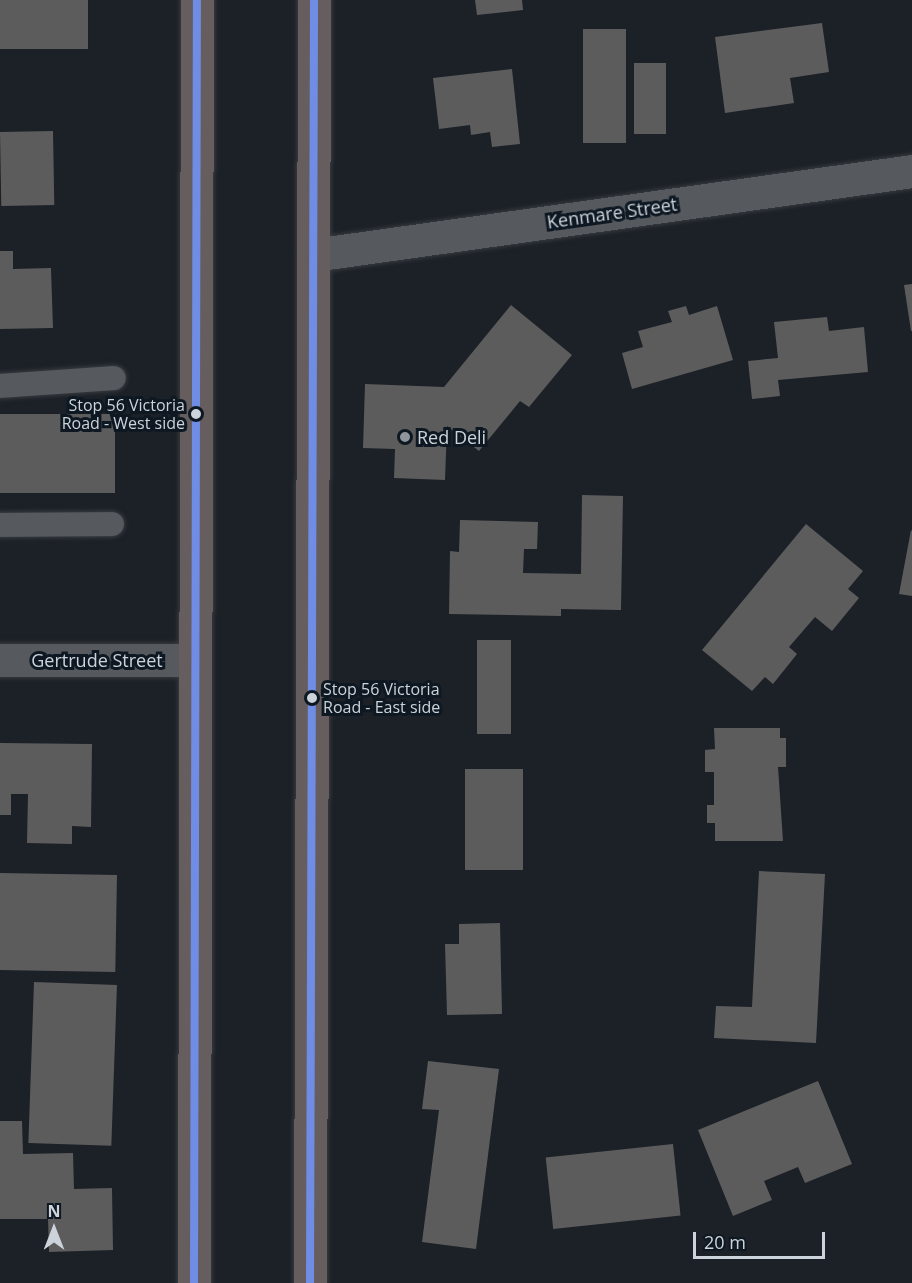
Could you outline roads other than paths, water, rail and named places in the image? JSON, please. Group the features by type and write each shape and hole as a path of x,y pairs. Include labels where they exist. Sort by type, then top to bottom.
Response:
{"highway":[{"path":"194,1283 197,0"},
{"path":"310,1283 314,0"}],"street":[{"name":"Kenmare Street","path":"313,255 912,171"},
{"name":"Gertrude Street","path":"0,660 194,660"}],"lane":[{"path":"0,386 114,378"},
{"path":"0,525 112,524"}],"place":[{"name":"Stop 56 Victoria Road - West side","path":"196,414"},
{"name":"Red Deli","path":"405,437"},
{"name":"Stop 56 Victoria Road - East side","path":"312,698"}]}
